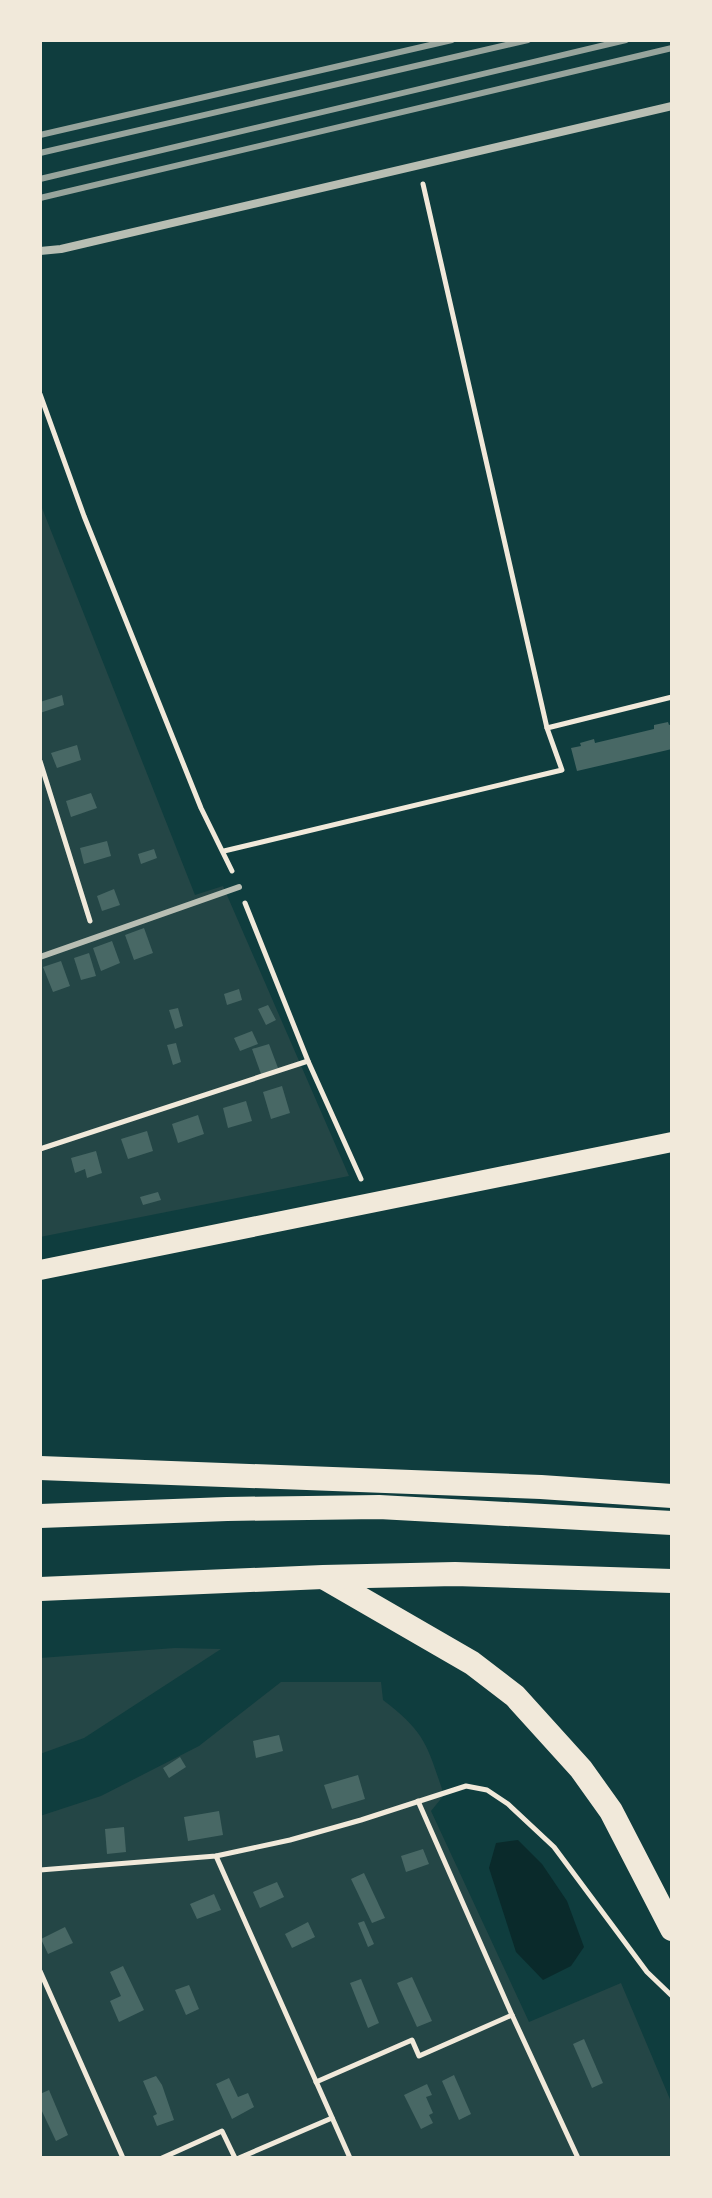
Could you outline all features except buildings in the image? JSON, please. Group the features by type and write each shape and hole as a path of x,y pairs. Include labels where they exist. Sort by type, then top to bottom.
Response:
{"highway":[{"path":"40,1468 541,1487 672,1496"},
{"path":"40,1516 379,1507 672,1523"},
{"path":"40,1589 455,1574 672,1581"},
{"path":"323,1577 427,1635 472,1663 515,1696 581,1769 611,1811 672,1929"}],"main road":[{"path":"40,1270 672,1142"}],"street":[{"path":"40,251 61,249 672,106"}],"lane":[{"path":"40,957 239,887"}],"path":[{"path":"224,851 562,770 547,728 419,166"},
{"path":"40,394 84,516 201,808 224,851 308,1061 361,1179"},
{"path":"547,728 672,697"},
{"path":"40,761 95,937"},
{"path":"40,1149 308,1061"},
{"path":"40,1870 216,1856 290,1840 466,1786 487,1790 531,1823 554,1847 647,1972 672,1996"},
{"path":"418,1801 578,2158"},
{"path":"216,1856 350,2158"},
{"path":"40,1971 123,2158"},
{"path":"316,2082 412,2040 419,2056 512,2015"},
{"path":"162,2158 222,2131 237,2158 332,2118"}],"shaded area":[{"path":"40,503 195,895 223,886 349,1176 40,1237"},
{"path":"175,1648 221,1649 84,1738 40,1754 40,1658"},
{"path":"281,1682 381,1682 383,1700 417,1731 429,1752 444,1795 431,1811 529,2022 621,1983 672,2104 672,2158 40,2158 40,1816 101,1796 199,1746"},
{"path":"518,1840 542,1864 567,1901 584,1947 571,1966 543,1980 516,1952 489,1868 496,1843"}],"railway":[{"path":"40,135 452,40"},
{"path":"40,153 528,40"},
{"path":"40,179 626,40"},
{"path":"40,198 672,48"}]}
